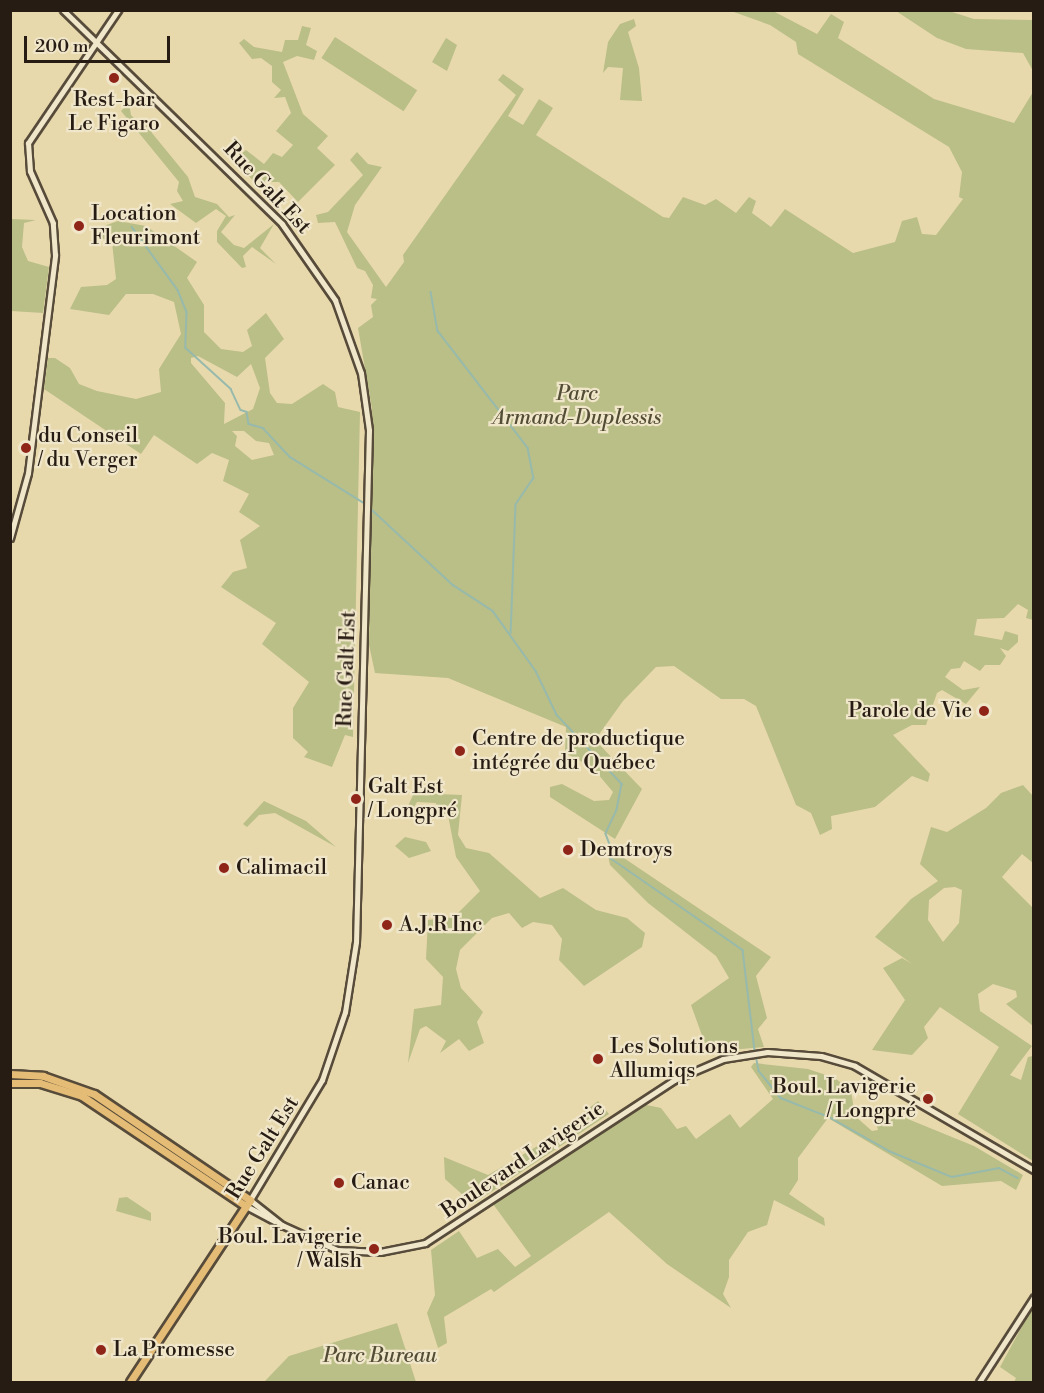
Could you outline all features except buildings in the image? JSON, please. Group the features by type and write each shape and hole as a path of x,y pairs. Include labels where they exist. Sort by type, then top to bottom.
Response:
{"main road":[{"name":"Boulevard Lavigerie","path":"10,1074 43,1076 94,1094 248,1203"},
{"name":"Boulevard Lavigerie","path":"10,1083 40,1083 82,1096 248,1203"},
{"name":"Rue Galt Est","path":"130,1383 248,1203"}],"street":[{"name":"Rue Galt Est","path":"63,10 262,203 305,253 346,323 364,392 368,518 351,983 338,1039 314,1097 248,1203"},
{"path":"10,538 28,473 55,255 52,223 30,171 28,143 118,10"},
{"name":"Boulevard Lavigerie","path":"248,1203 283,1226 337,1250 380,1252 425,1243 674,1080 723,1059 767,1052 821,1056 855,1066 1034,1170"},
{"path":"979,1383 1034,1297"}],"green space":[{"name":"Parc Armand-Duplessis","path":"731,11 773,11 817,34 831,14 844,22 838,38 934,99 1014,123 1033,92 1033,620 1026,618 1028,610 1018,604 1004,618 977,619 974,635 1002,640 1005,631 1018,635 1018,642 1008,651 1000,648 1006,656 1000,665 985,665 980,671 964,661 960,668 951,669 945,677 963,690 980,687 966,704 942,690 937,693 926,725 912,725 893,735 930,774 928,782 912,776 875,807 831,816 832,829 820,835 811,813 796,805 756,706 744,699 721,699 674,666 656,667 623,701 595,740 642,789 615,839 550,797 550,787 562,784 594,801 609,800 613,792 592,767 565,753 566,727 448,678 375,673 369,645 372,409 358,328 373,317 371,305 377,299 371,298 373,285 365,271 357,268 335,222 318,223 316,215 328,212 363,175 350,160 357,152 368,164 382,167 355,205 347,232 386,287 404,262 403,255 516,95 498,80 503,74 524,89 508,116 523,125 539,99 553,108 536,135 663,217 669,218 683,197 705,205 716,199 736,213 749,197 756,201 752,213 771,227 785,209 853,253 895,242 902,221 917,217 922,234 936,235 963,199 959,197 962,172 949,147 798,54 796,42 770,25"},
{"path":"896,11 949,11 974,19 1033,20 1033,71 1023,53 966,49 937,38"},
{"path":"634,19 636,26 628,32 639,68 642,101 620,100 623,68 608,67 603,73 608,42 620,24"},
{"path":"302,26 311,28 306,45 317,51 314,60 297,56 283,62 303,114 328,136 317,148 335,165 298,202 279,182 254,182 235,159 246,150 264,164 273,153 282,157 293,145 276,131 291,113 285,97 274,98 281,90 272,82 272,66 261,58 252,59 239,43 244,39 254,47 282,52 285,40 298,40"},
{"path":"335,37 417,90 404,111 321,58"},
{"path":"446,38 457,45 447,71 432,62"},
{"path":"129,103 131,115 138,122 148,119 152,133 188,177 195,197 217,204 229,217 235,215 221,232 234,245 244,248 274,224 260,248 276,264 252,247 243,256 246,267 242,268 217,242 217,231 226,216 216,209 196,223 170,204 183,201 177,191 179,182 121,111"},
{"path":"11,219 36,220 24,223 22,247 28,261 49,267 43,313 11,311"},
{"path":"118,221 146,226 197,262 187,278 204,305 204,332 221,349 243,352 252,346 247,330 266,313 284,339 265,358 270,393 277,403 292,404 323,384 335,392 338,407 360,412 353,737 345,735 332,767 304,757 308,752 293,738 293,708 309,682 262,644 276,623 221,587 233,572 247,568 240,540 260,526 239,512 249,494 223,481 229,460 212,453 197,464 154,435 141,454 44,389 48,358 55,358 70,368 79,384 97,391 136,399 161,392 159,369 181,334 174,302 153,294 126,294 109,315 70,309 81,287 107,285 116,279 112,242 99,237 95,229","holes":["198,356 237,377 251,364 260,388 253,409 224,424 225,403 191,363 191,358","232,431 244,431 256,441 269,443 274,455 252,460 235,446 237,436"]},
{"path":"1023,785 1033,796 1033,863 1022,854 1002,877 1033,908 1033,1026 1006,1004 1017,997 1016,991 993,984 978,994 980,1011 1032,1046 1010,1075 1021,1080 1028,1057 1033,1056 1033,1161 958,1114 999,1047 940,1007 924,1027 928,1038 912,1055 872,1050 905,1000 883,968 902,958 912,964 875,937 911,899 938,881 920,864 931,827 947,832 986,808 1001,793","holes":["955,887 962,890 959,923 943,942 928,920 929,900 944,888"]},
{"path":"414,793 462,795 458,835 466,848 489,853 540,898 563,888 596,910 627,918 645,933 642,947 584,986 559,960 562,939 552,925 533,922 522,928 509,913 492,918 460,950 456,969 461,988 483,1012 477,1022 484,1043 469,1051 459,1039 440,1053 446,1041 426,1026 420,1029 408,1063 414,1009 441,1005 443,977 426,959 428,920 454,917 480,891 456,857 448,815 438,815 436,803 417,802 411,812 407,808"},
{"path":"264,801 306,821 336,847 275,813 259,815 247,827 243,824"},
{"path":"405,837 426,842 431,851 409,858 395,846"},
{"path":"606,846 771,957 756,976 767,1018 758,1029 764,1047 708,1052 691,1005 729,978 716,956 648,903 610,865"},
{"path":"754,1063 808,1069 835,1078 851,1091 855,1116 872,1131 878,1130 872,1109 876,1106 974,1146 1023,1175 1016,1190 1001,1181 942,1186 828,1118 798,1158 798,1180 789,1194 824,1218 825,1226 774,1200 767,1225 748,1232 729,1260 729,1277 723,1294 731,1308 667,1264 609,1212 494,1292 491,1289 444,1317 447,1343 438,1348 427,1313 435,1295 431,1250 459,1231 477,1258 498,1249 515,1267 531,1256 493,1204 642,1104 661,1108 677,1129 686,1126 696,1139 730,1114 740,1128 773,1099 751,1067"},
{"path":"598,1101 609,1114 473,1204 445,1179 444,1157 488,1175 553,1137"},
{"path":"127,1197 151,1213 151,1221 116,1211 119,1198"},
{"path":"1033,1306 1033,1382 1014,1382 1016,1378 1000,1367"},
{"name":"Parc Bureau","path":"397,1323 416,1382 264,1382 289,1356"}],"waterway":[{"path":"132,227 178,290 187,312 186,348 231,389 241,410 247,412 249,424 263,428 290,457 364,503"},
{"path":"431,292 438,331 528,448 534,478 516,505 511,633"},
{"path":"368,506 453,585 493,611 536,671 557,715 622,784 617,810 606,834 613,852 609,857 743,950 755,1050"},
{"path":"756,1055 759,1071 781,1098 829,1117 889,1151 952,1177 999,1168 1018,1178"}],"place":[{"name":"Rest-bar Le Figaro","path":"114,78"},
{"name":"Location Fleurimont","path":"79,226"},
{"name":"du Conseil / du Verger","path":"26,448"},
{"name":"Parole de Vie","path":"984,711"},
{"name":"Centre de productique intégrée du Québec","path":"460,751"},
{"name":"Galt Est / Longpré","path":"356,799"},
{"name":"Demtroys","path":"568,850"},
{"name":"Calimacil","path":"224,868"},
{"name":"A.J.R Inc","path":"387,925"},
{"name":"Les Solutions Allumiqs","path":"598,1059"},
{"name":"Boul. Lavigerie / Longpré","path":"928,1099"},
{"name":"Canac","path":"339,1183"},
{"name":"Boul. Lavigerie / Walsh","path":"374,1249"},
{"name":"La Promesse","path":"101,1350"}]}
